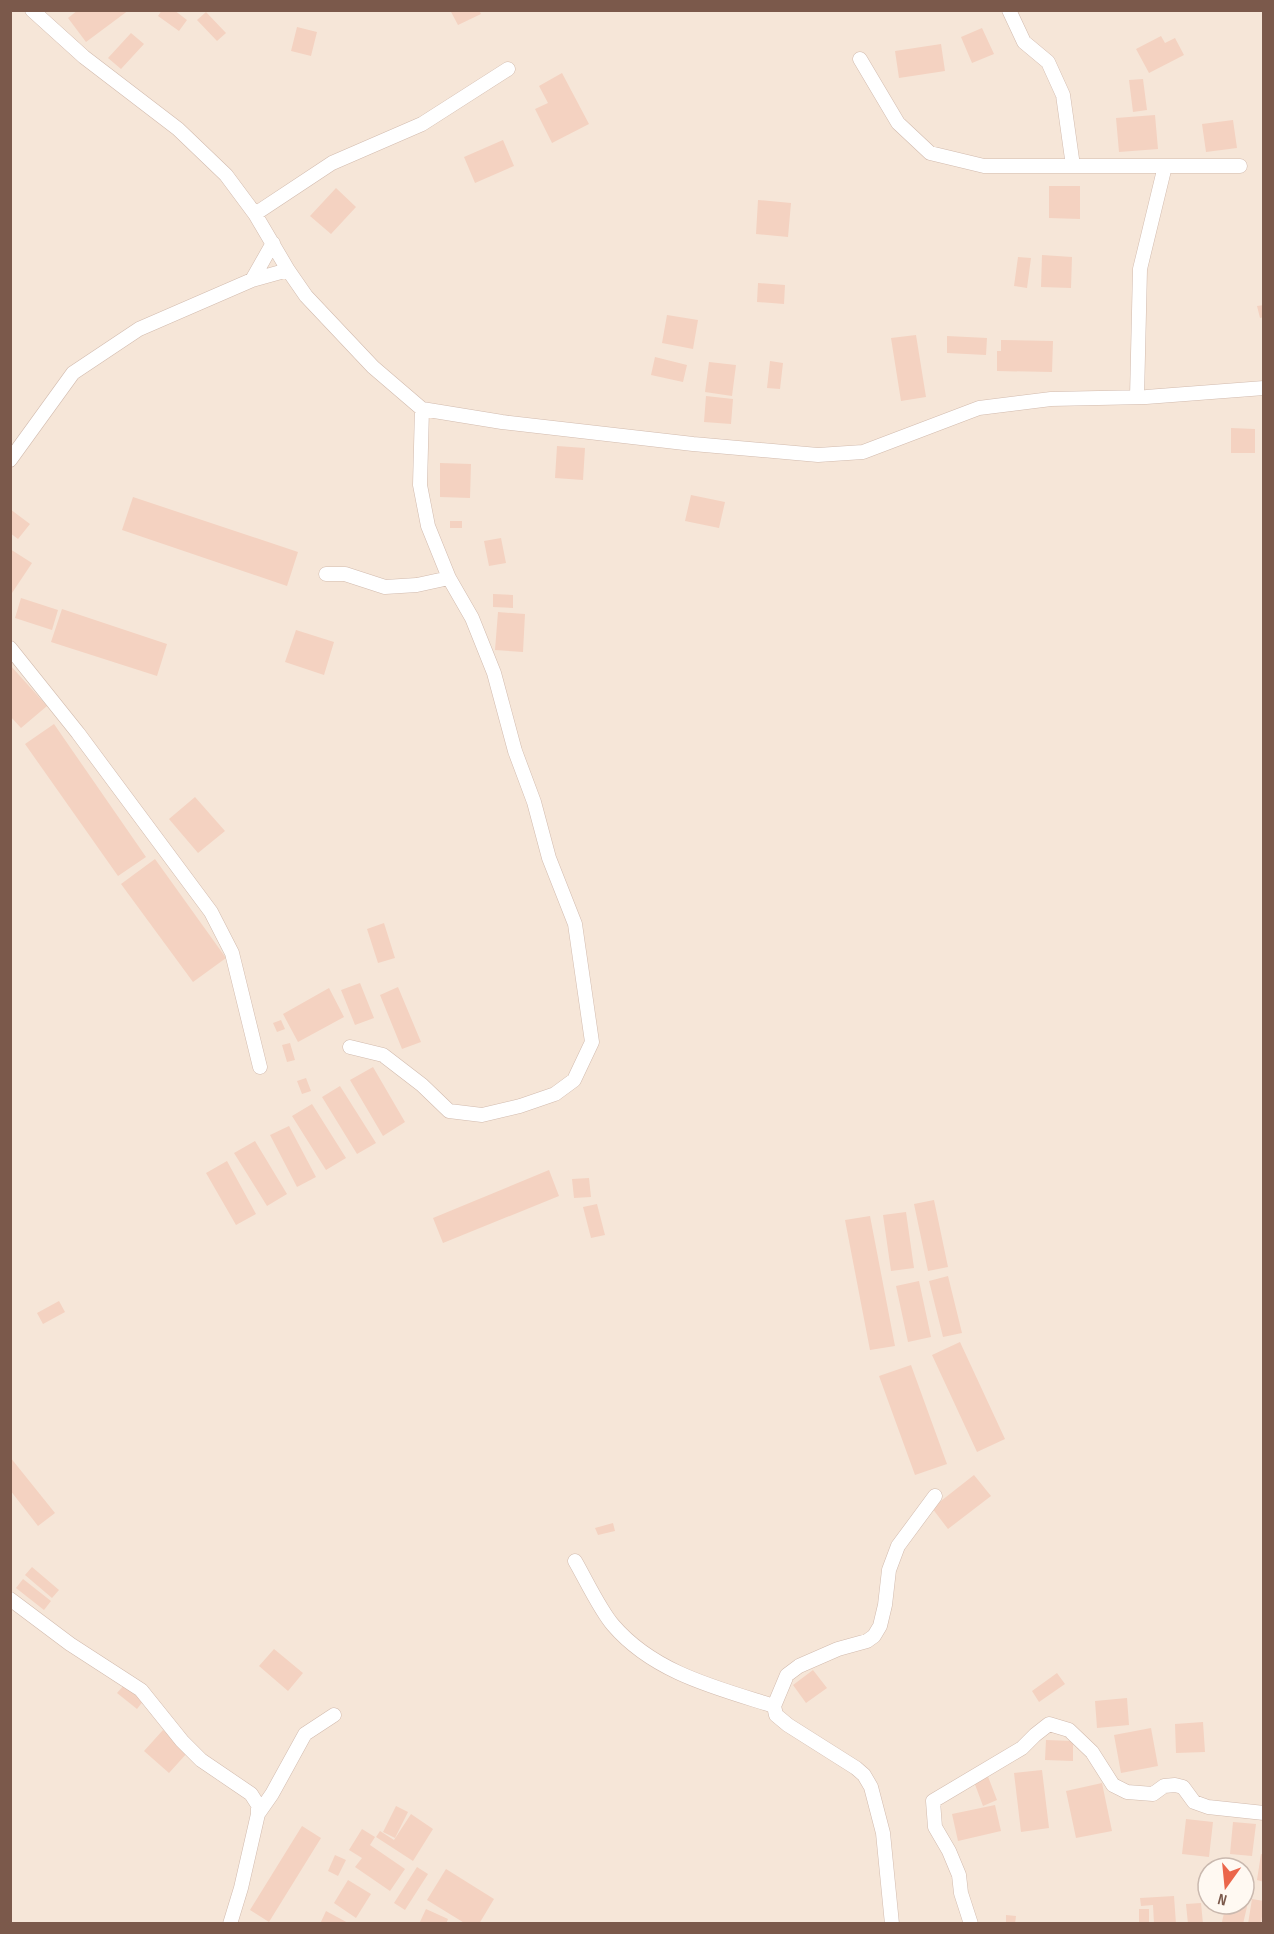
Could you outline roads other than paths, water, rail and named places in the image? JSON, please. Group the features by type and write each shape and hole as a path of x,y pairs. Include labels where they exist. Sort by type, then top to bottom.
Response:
{"street":[{"path":"32,10 84,57 178,129 226,175 255,214 306,296 373,367 422,409 502,422 693,444 818,455 863,452 979,408 1052,399 1137,397 1263,388"},
{"path":"1009,10 1024,42 1048,62 1063,95 1073,166"},
{"path":"860,59 898,123 930,153 984,166 1240,166"},
{"path":"255,214 332,163 422,124 508,69"},
{"path":"1137,397 1140,269 1165,166"},
{"path":"252,280 273,243"},
{"path":"10,460 73,373 139,330 252,280 288,270"},
{"path":"350,1047 383,1055 422,1085 449,1111 482,1115 555,1094 574,1080 592,1041 575,924 549,858 534,802 515,751 495,673 472,618 448,578 428,526 420,485 422,409"},
{"path":"326,574 345,574 385,587 417,585 448,578"},
{"path":"10,648 78,733 211,912 232,952 260,1067"},
{"path":"892,1923 883,1833 871,1787 856,1768 776,1715 774,1706 787,1675 799,1666 838,1649 867,1641 874,1636 880,1626 889,1570 898,1546 935,1496"},
{"path":"575,1562 612,1624 640,1652 692,1680 774,1706"},
{"path":"10,1599 70,1644 141,1690 182,1741 201,1760 251,1794 258,1805 258,1814 241,1888 230,1923"},
{"path":"258,1814 272,1794 305,1734 334,1715"},
{"path":"971,1923 961,1893 959,1875 935,1827 933,1801 1022,1748 1049,1724 1069,1730 1092,1752 1113,1785 1127,1792 1153,1794 1164,1786 1175,1785 1183,1787 1194,1802 1208,1807 1263,1813"}]}
